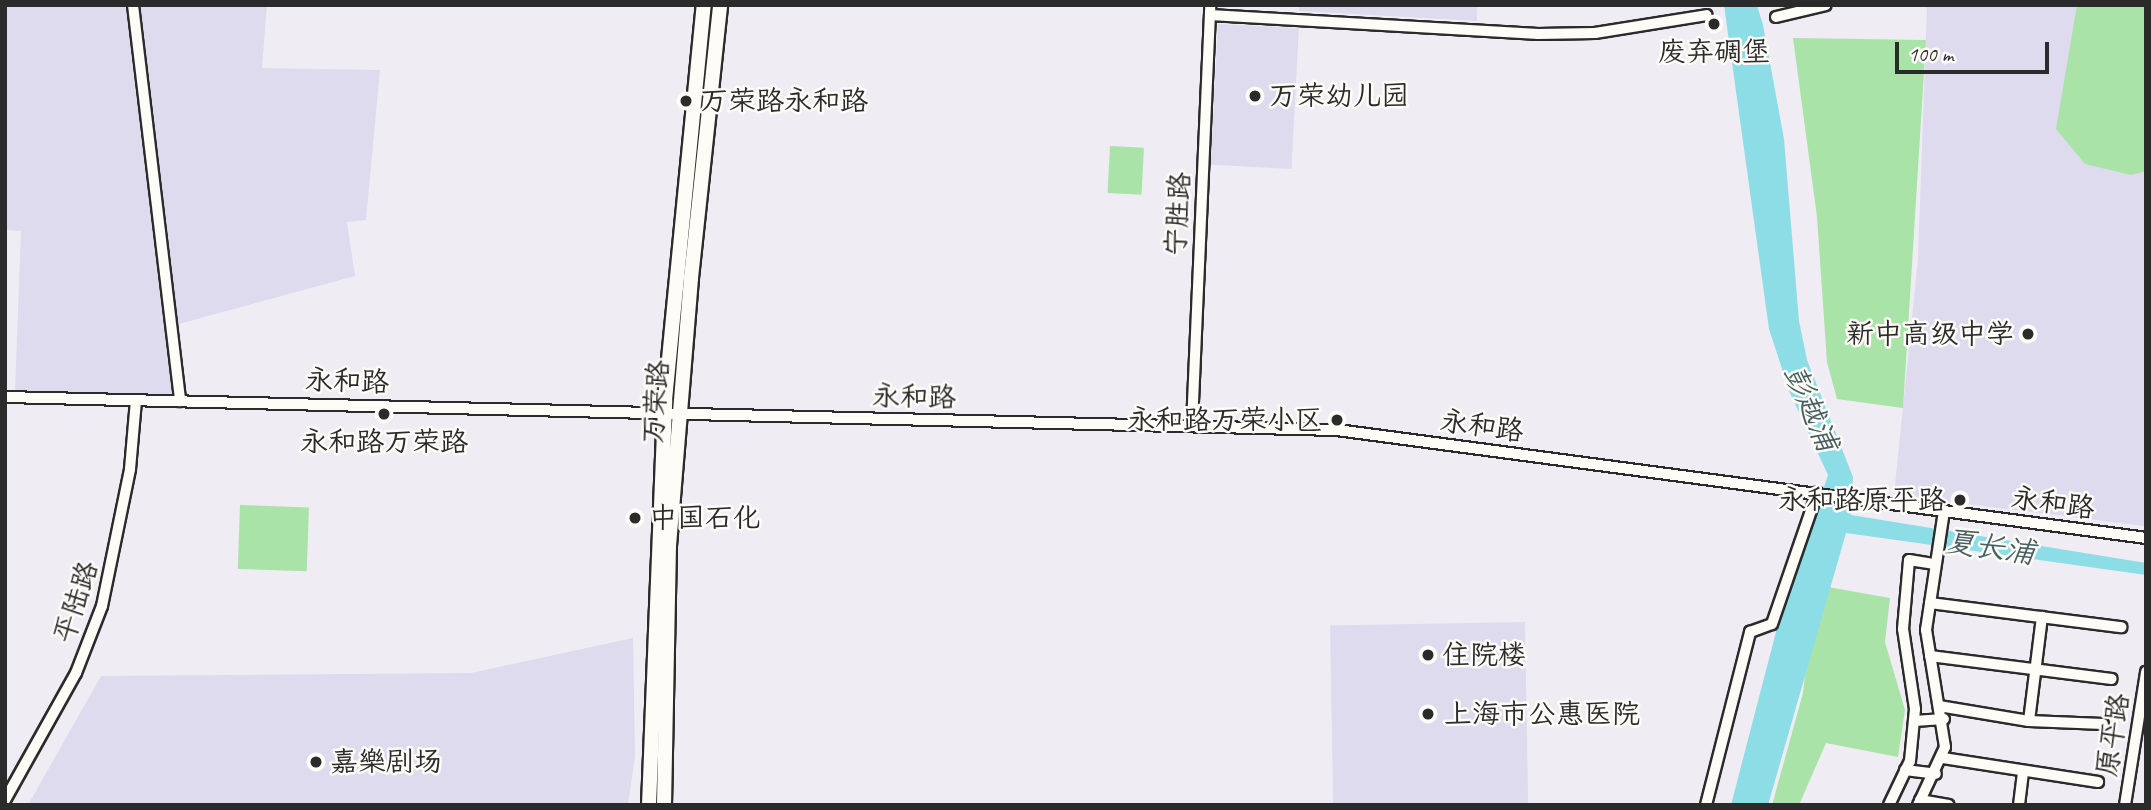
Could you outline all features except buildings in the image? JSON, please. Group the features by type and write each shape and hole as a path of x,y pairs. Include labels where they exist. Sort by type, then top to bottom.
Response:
{"main road":[{"name":"万荣路","path":"649,805 672,414 704,5"},
{"name":"万荣路","path":"664,805 672,414 720,5"}],"street":[{"path":"133,5 180,401"},
{"path":"1776,17 1826,5"},
{"path":"1210,10 1538,34 1595,33 1707,15"},
{"name":"宁胜路","path":"1192,425 1210,10"},
{"name":"永和路","path":"5,397 1337,430 2146,538"},
{"name":"平陆路","path":"5,800 76,673 102,606 131,469 135,400"},
{"path":"1706,805 1750,632 1772,624 1817,494"},
{"path":"1944,511 1926,630 1939,706 1944,719 1943,758 1919,802 1949,805"},
{"path":"1889,805 1905,770 1913,721 1903,629 1909,560 1935,564"},
{"path":"1930,603 2121,627"},
{"path":"2029,721 2042,617"},
{"path":"1930,656 2112,680"},
{"name":"原平路","path":"2125,805 2146,672"},
{"path":"1939,706 2029,721 2103,724"},
{"path":"1913,721 1944,719"},
{"path":"1943,758 2023,774 2098,782"},
{"path":"1905,770 1936,774"},
{"path":"2019,805 2023,774"}],"shaded area":[{"path":"5,5 267,5 262,68 380,70 366,220 347,222 355,276 179,324 183,397 15,392 21,231 5,230"},
{"path":"1299,5 1477,5 1477,21 1299,11"},
{"name":"新中高级中学","path":"1927,5 2146,5 2144,526 1894,495 1918,259"},
{"name":"万荣幼儿园","path":"1218,24 1299,28 1292,169 1211,165"},
{"name":"上海市公惠医院","path":"1525,622 1528,805 1333,805 1330,625"},
{"path":"633,638 635,756 628,805 28,805 101,676 471,673"}],"green space":[{"path":"2077,5 2146,5 2146,171 2131,175 2085,164 2056,129"},
{"path":"1793,38 1926,40 1903,408 1837,399 1827,362 1817,217"},
{"path":"1110,146 1144,148 1141,195 1108,193"},
{"path":"240,505 309,507 307,571 238,569"},
{"path":"1828,587 1890,598 1885,642 1905,710 1898,757 1826,743 1799,805 1772,805 1803,693 1808,646"}],"water":[{"path":"1724,5 1757,5 1763,25 1784,139 1799,321 1807,360 1853,477 1851,515 2146,563 2146,575 1846,533 1768,805 1731,805 1777,628 1828,475 1790,393 1769,329"}],"place":[{"name":"废弃碉堡","path":"1714,24"},
{"name":"万荣幼儿园","path":"1255,96"},
{"name":"万荣路永和路","path":"686,101"},
{"name":"新中高级中学","path":"2028,334"},
{"name":"永和路万荣路","path":"384,414"},
{"name":"永和路万荣小区","path":"1337,420"},
{"name":"永和路原平路","path":"1960,500"},
{"name":"中国石化","path":"635,518"},
{"name":"住院楼","path":"1428,655"},
{"name":"上海市公惠医院","path":"1428,714"},
{"name":"嘉樂剧场","path":"316,762"}],"water label":[{"name":"彭越浦","path":"1811,408"},
{"name":"夏长浦","path":"1990,547"}]}
